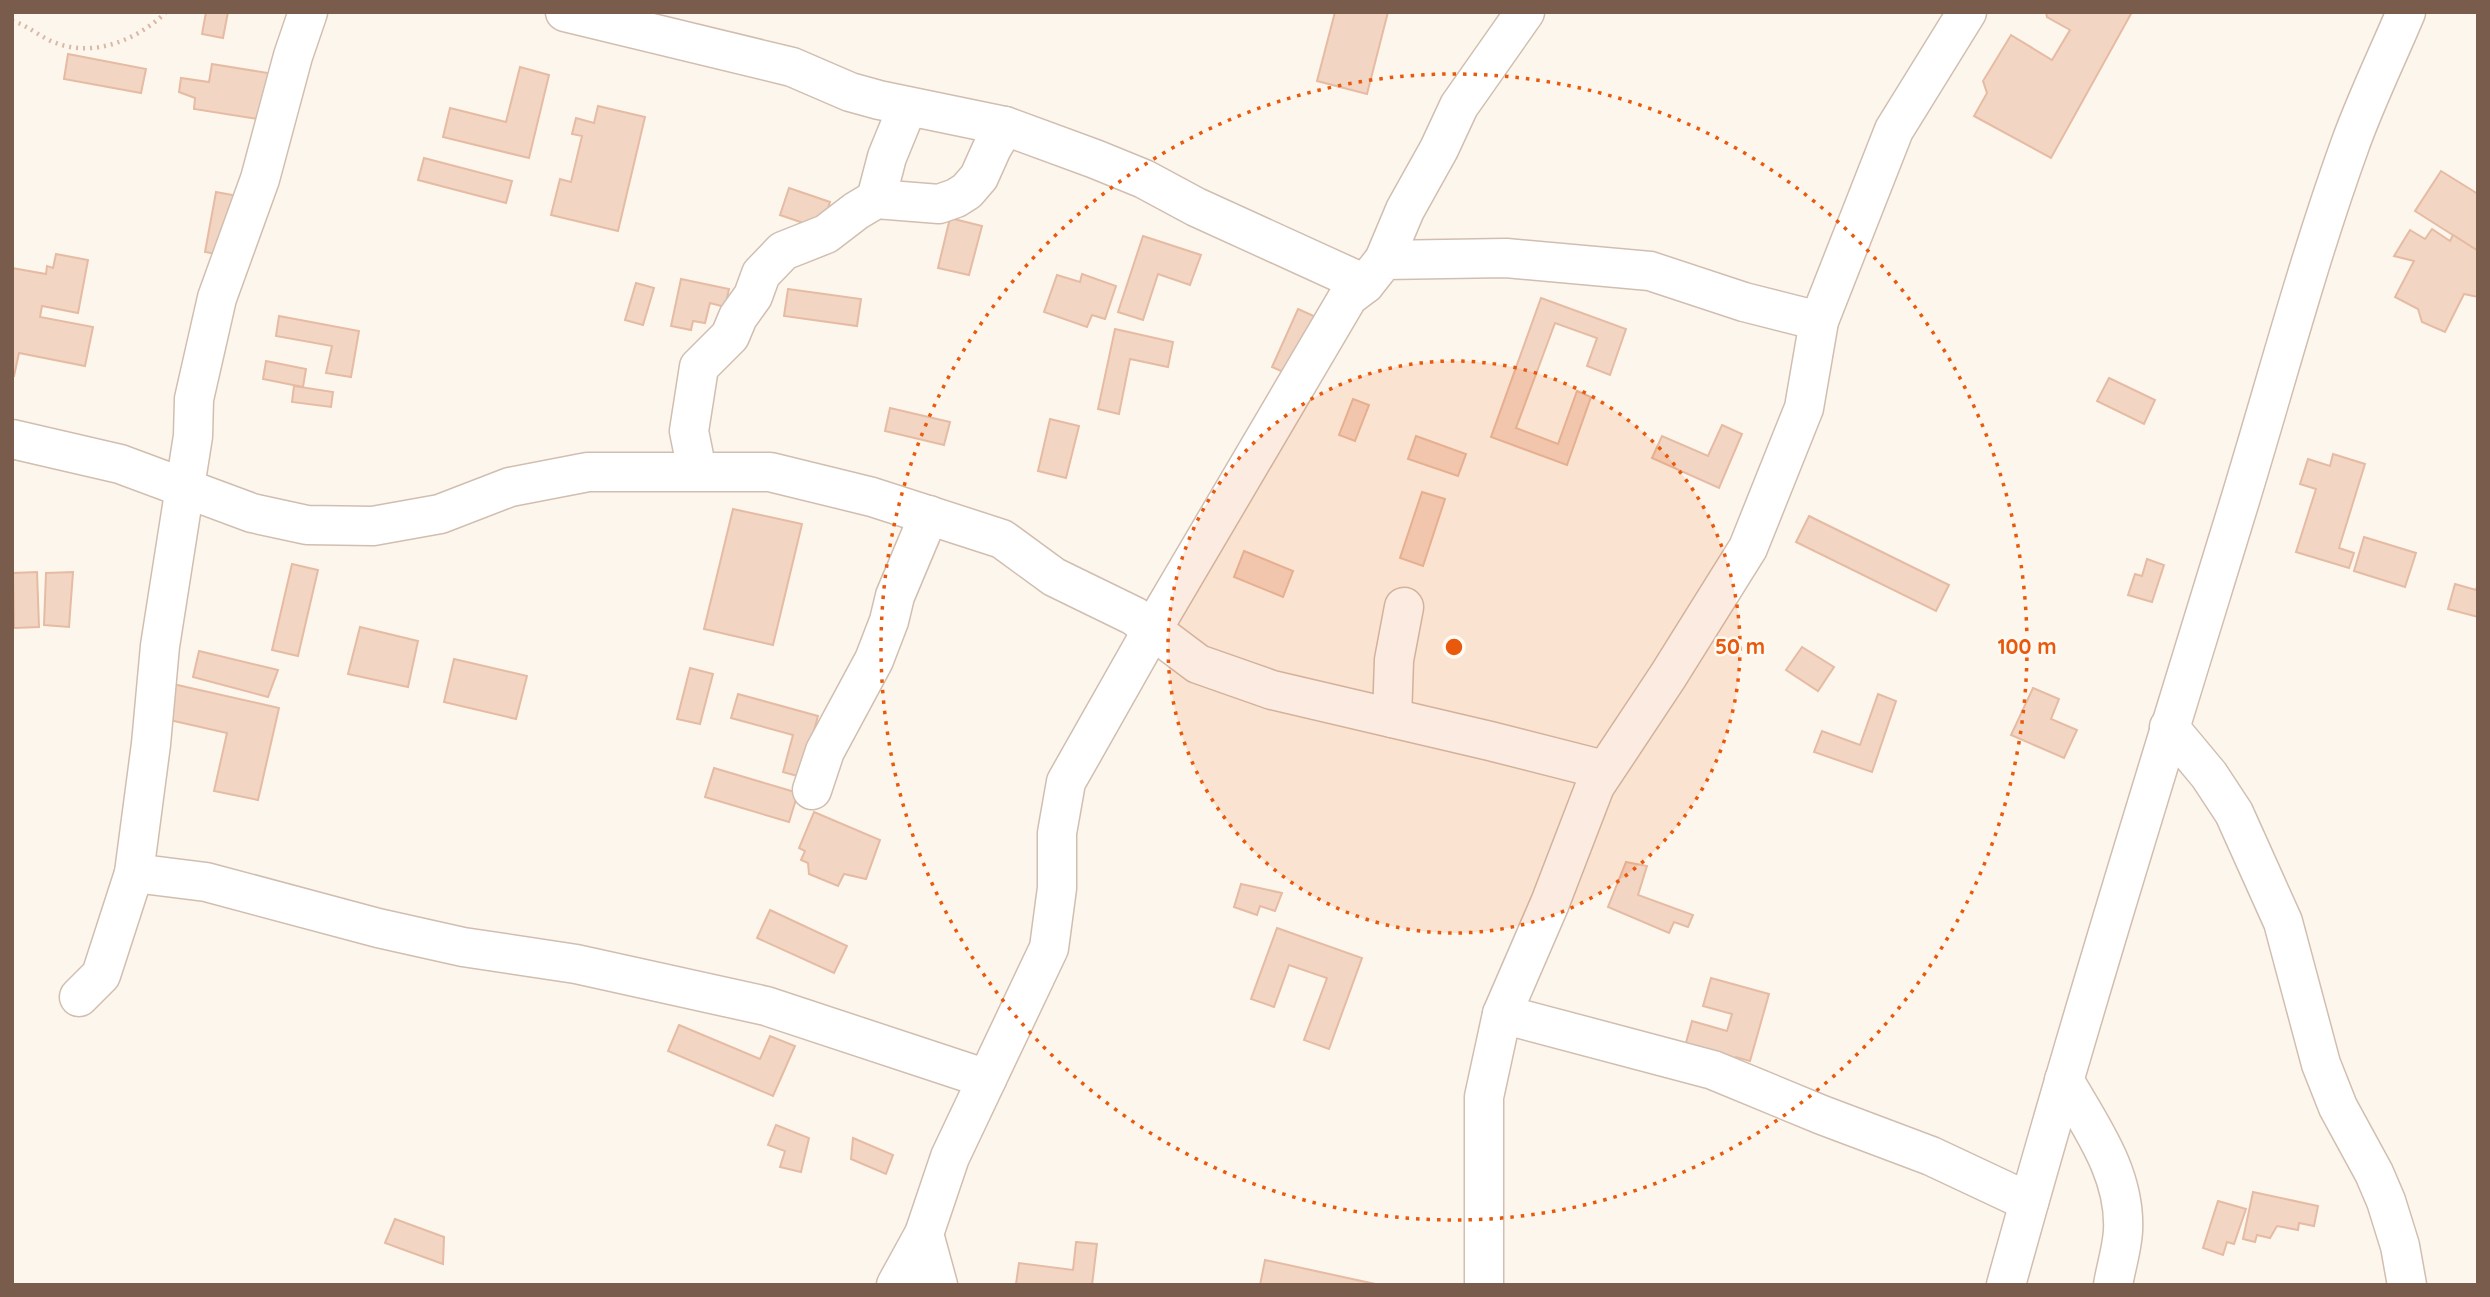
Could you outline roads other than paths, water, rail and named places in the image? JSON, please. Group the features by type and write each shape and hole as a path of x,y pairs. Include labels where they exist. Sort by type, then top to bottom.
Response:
{"street":[{"path":"79,997 101,975 134,873 151,744 160,646 193,436 194,399 217,298 260,179 293,56 308,12"},
{"path":"565,12 792,67 850,92 907,108 1005,127 1144,179 1196,207 1375,272 1506,258 1650,271 1744,302 1819,321"},
{"path":"896,1285 924,1234 950,1157 1049,948 1057,888 1057,833 1066,782 1348,297 1375,272 1459,106 1525,12"},
{"path":"1484,1285 1484,1097 1502,1014 1550,903 1595,786 1748,548 1804,408 1819,321 1894,130 1967,12"},
{"path":"2006,1285 2169,727 2309,268 2352,140 2406,12"},
{"path":"697,471 689,430 699,367 730,336 738,317 753,296 761,274 783,251 827,234 876,199 887,157 907,108"},
{"path":"876,199 940,204 956,198 967,191 979,177 1005,127"},
{"path":"12,439 120,464 252,513 307,525 373,526 440,514 510,487 588,472 770,472 872,497 1002,539 1054,578 1134,616 1198,664 1272,691 1604,770"},
{"path":"812,790 825,751 874,660 895,596 929,515"},
{"path":"1392,718 1394,660 1404,607"},
{"path":"2169,727 2209,775 2234,813 2283,922 2321,1064 2338,1107 2386,1200 2400,1246 2407,1285"},
{"path":"134,873 206,882 439,942 576,964 766,1006 987,1079"},
{"path":"1502,1014 1713,1070 1931,1156 2029,1202"},
{"path":"2064,1080 2103,1146 2118,1183 2123,1230 2113,1285"},
{"path":"924,1234 938,1285"}]}
